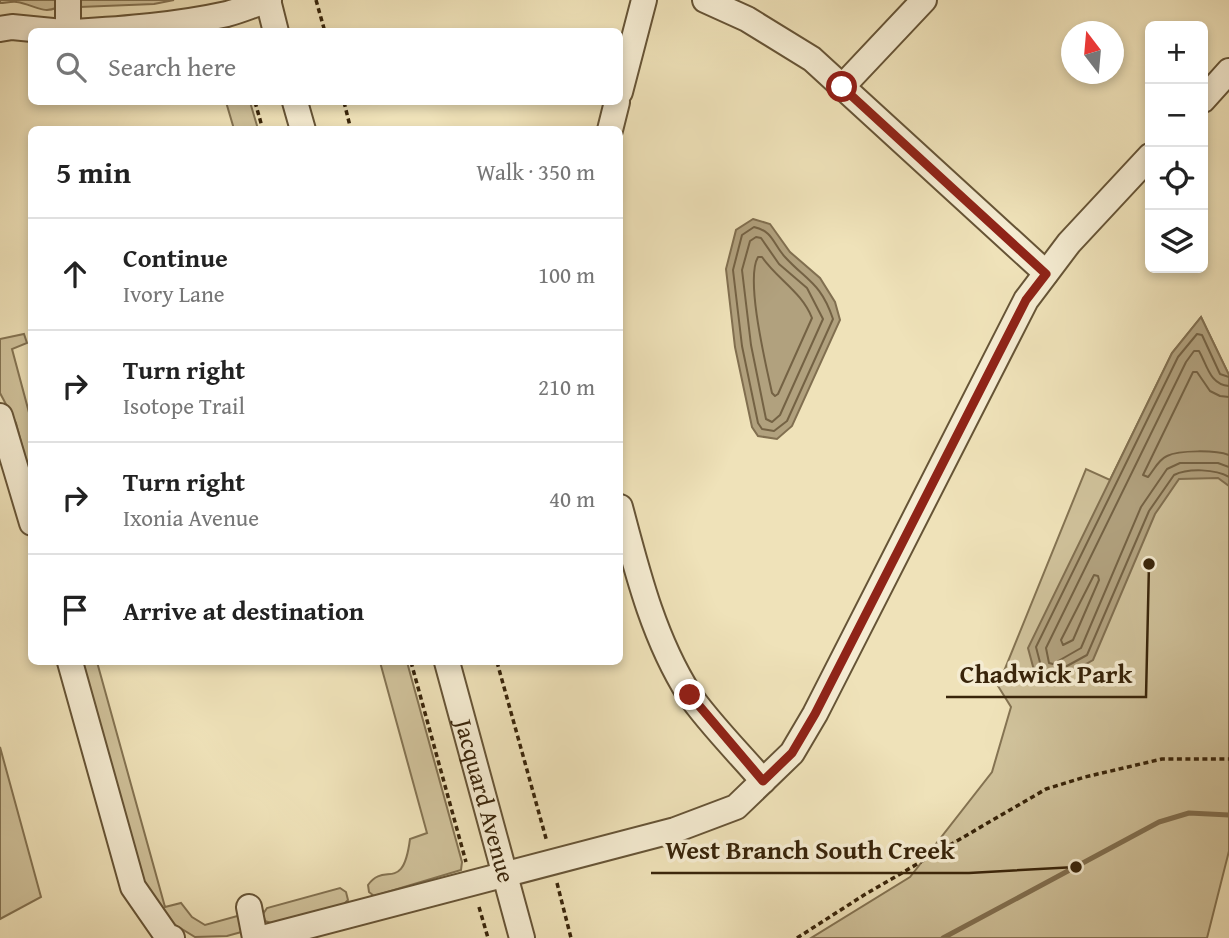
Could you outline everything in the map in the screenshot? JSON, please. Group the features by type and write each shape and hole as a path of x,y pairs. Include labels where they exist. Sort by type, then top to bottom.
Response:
{"street":[{"path":"65,28 68,0"},
{"path":"141,28 230,13 268,0 275,28"},
{"path":"623,80 644,0"},
{"path":"705,0 747,19 812,59 1046,274"},
{"path":"842,87 924,0"},
{"path":"0,29 28,29"},
{"path":"1208,94 1229,71"},
{"path":"296,105 302,126"},
{"path":"611,126 616,105"},
{"path":"262,938 675,830 736,807 792,753 815,714 1020,312 1069,243 1145,161"},
{"path":"0,416 28,510"},
{"path":"623,518 646,603 670,659 690,695 763,781"},
{"path":"71,665 134,887 167,936 172,938"},
{"name":"Jacquard Avenue","path":"448,665 522,938"},
{"path":"249,907 255,938"}],"path":[{"path":"316,0 324,28"},
{"path":"256,105 262,126"},
{"path":"345,105 350,126"},
{"path":"412,665 468,868"},
{"path":"498,665 571,938"},
{"path":"797,938 864,895 1046,789 1162,759 1229,759"},
{"path":"479,907 488,938"}],"shaded area":[{"path":"0,0 56,0 56,8 41,9 17,2 0,3"},
{"path":"80,0 174,0 154,4 80,7"},
{"path":"227,105 251,105 257,126 233,126"},
{"path":"1201,317 1229,375 1229,851 1207,938 811,938 910,877 992,772 1011,707 998,686 1086,469 1110,480 1172,353"},
{"path":"24,334 27,343 12,349 28,409 28,469 16,423 0,393 0,339"},
{"path":"82,665 98,665 165,907 181,903 192,917 205,925 241,915 245,931 227,936 195,937 159,915 142,885"},
{"path":"381,665 408,665 462,862 461,870 374,896 369,892 368,885 374,878 393,874 403,866 410,839 427,833"},
{"path":"0,747 41,897 0,919"},
{"path":"340,888 346,892 348,900 344,904 271,923 265,921 263,914 267,908"}],"water":[{"path":"753,219 770,224 790,252 820,278 835,302 840,320 792,426 777,439 758,436 752,427 735,347 726,269 736,230"},
{"path":"1201,317 1229,375 1229,486 1218,478 1179,479 1155,514 1093,660 1059,679 1038,685 1028,648 1172,353"}],"waterway":[{"path":"943,938 1159,822 1189,813 1229,815"}],"place":[{"name":"Chadwick Park","path":"1149,564"},
{"name":"West Branch South Creek","path":"1076,867"}],"route":[{"path":"690,695 763,781 792,753 815,714 1026,300 1046,274 842,87"}]}
